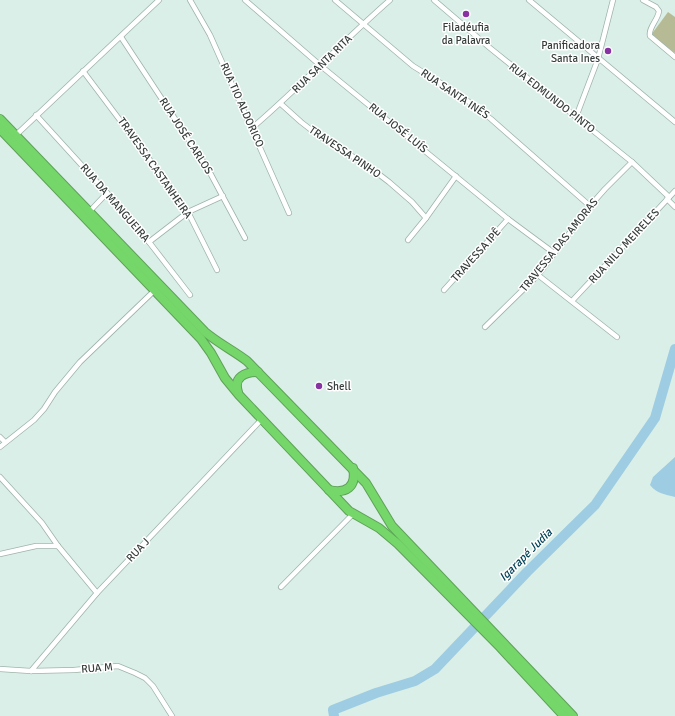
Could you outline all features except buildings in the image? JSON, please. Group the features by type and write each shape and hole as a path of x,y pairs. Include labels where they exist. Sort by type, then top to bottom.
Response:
{"highway":[{"path":"0,119 205,332 217,342 236,352 258,372 353,468 373,492 382,511 392,526 446,588"},
{"path":"0,129 201,339 225,378 239,395 329,490 353,514 371,523 387,534 446,588 573,716"},
{"path":"239,395 236,387 237,382 246,374 258,372"},
{"path":"329,490 340,491 347,488 354,481 353,468"},
{"path":"501,644 564,716"}],"street":[{"path":"16,135 159,0"},
{"name":"RUA TIO ALDORICO","path":"190,0 210,35 289,213"},
{"name":"RUA JOSÉ LUÍS","path":"245,0 321,66 508,219 554,253"},
{"name":"RUA SANTA INÊS","path":"335,0 413,66 460,95 491,119 590,206"},
{"name":"RUA SANTA RITA","path":"252,128 281,104 363,23 390,0"},
{"name":"RUA EDMUNDO PINTO","path":"434,0 490,48 632,162 675,207"},
{"path":"529,0 675,122"},
{"path":"576,116 598,59 613,0"},
{"path":"643,0 656,7 659,11 650,32 650,36 675,57"},
{"name":"RUA JOSÉ CARLOS","path":"121,37 208,169 245,238"},
{"name":"TRAVESSA CASTANHEIRA","path":"84,71 162,174 188,212 217,270"},
{"name":"TRAVESSA PINHO","path":"281,104 319,136 376,172 412,202 426,218"},
{"name":"RUA DA MANGUEIRA","path":"36,115 149,242 190,295"},
{"name":"TRAVESSA DAS AMORAS","path":"485,327 538,275 590,206 632,162"},
{"path":"408,240 456,176"},
{"name":"RUA NILO MEIRELES","path":"572,301 675,191"},
{"path":"90,211 107,193"},
{"path":"149,242 188,212 223,196"},
{"name":"TRAVESSA IPÊ","path":"444,290 508,219"},
{"path":"538,275 617,337"},
{"path":"0,446 34,420 80,362 155,290"},
{"name":"RUA J","path":"31,671 96,593 262,419"},
{"path":"0,436 5,442"},
{"path":"0,477 42,523 58,546 96,593"},
{"path":"281,587 353,514"},
{"path":"1,553 36,546 58,546"},
{"name":"RUA M","path":"0,669 31,671 74,670 118,666 145,678 153,686 172,716"}],"green space":[{"path":"668,12 675,17 675,53 651,35"}],"water":[{"path":"675,457 675,497 658,492 650,485 653,477"}],"waterway":[{"name":"Igarapé Judia","path":"334,716 333,710 376,693 415,681 435,669 527,572 595,505 655,418 675,349"}],"place":[{"name":"Filadéufia da Palavra","path":"466,14"},
{"name":"Panificadora Santa Ines","path":"608,51"},
{"name":"Shell","path":"319,386"}]}
